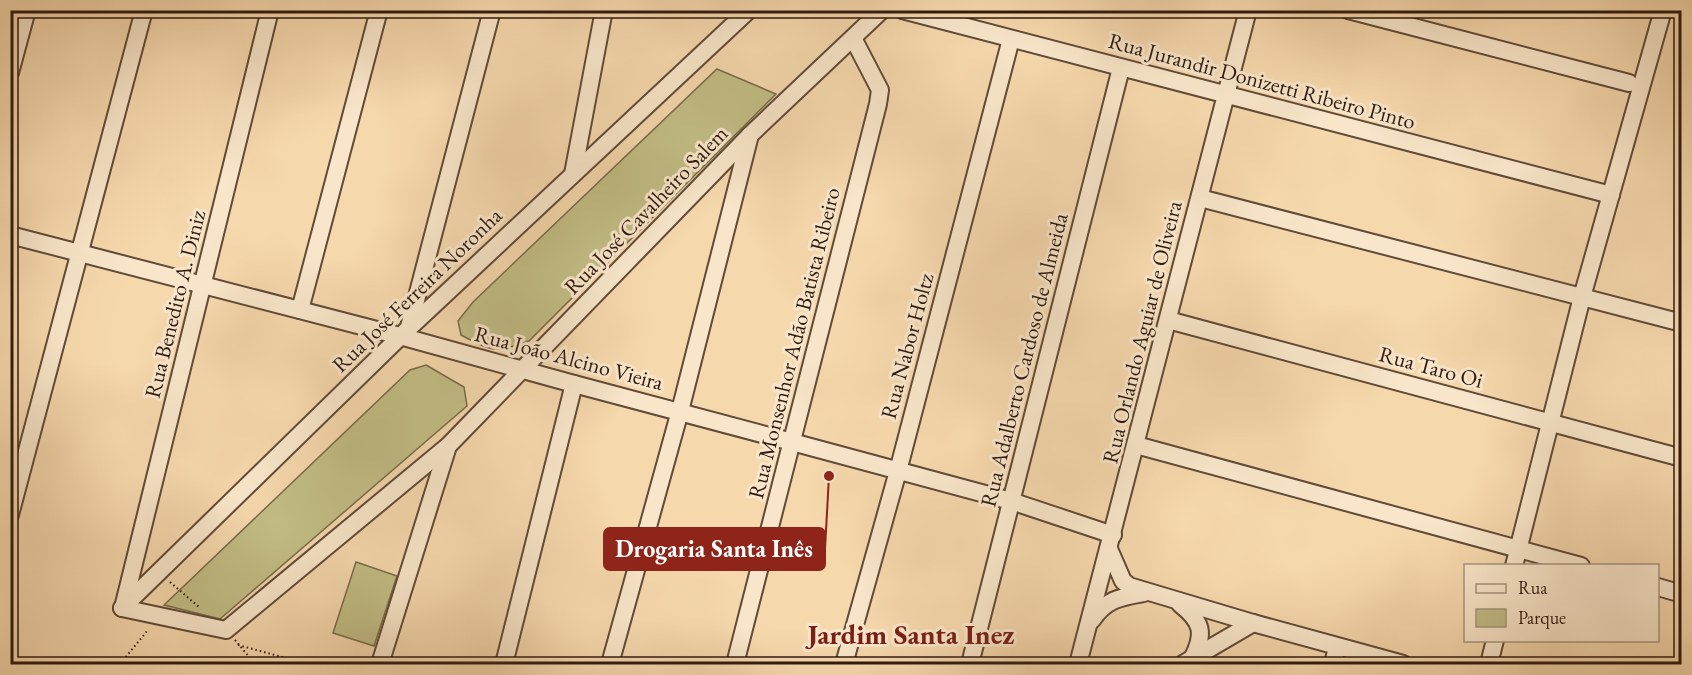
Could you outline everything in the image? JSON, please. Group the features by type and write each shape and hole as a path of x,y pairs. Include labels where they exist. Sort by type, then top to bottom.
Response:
{"street":[{"path":"10,73 27,10"},
{"path":"10,515 144,10"},
{"name":"Rua Benedito A. Diniz","path":"122,608 270,10"},
{"path":"300,310 379,10"},
{"path":"405,332 492,10"},
{"path":"573,174 604,10"},
{"name":"Rua José Ferreira Noronha","path":"122,608 405,332 749,10"},
{"name":"Rua José Cavalheiro Salem","path":"159,616 226,630 448,446 751,134 882,10"},
{"name":"Rua Jurandir Donizetti Ribeiro Pinto","path":"902,10 1611,195"},
{"name":"Rua Orlando Aguiar de Oliveira","path":"1078,664 1248,10"},
{"path":"1348,10 1629,83"},
{"path":"1514,564 1582,297 1663,10"},
{"name":"Rua Monsenhor Adão Batista Ribeiro","path":"735,664 878,104 880,90 853,38"},
{"name":"Rua Nabor Holtz","path":"844,664 898,471 1011,39"},
{"name":"Rua Adalberto Cardoso de Almeida","path":"970,664 1121,68"},
{"path":"610,664 680,411 751,134"},
{"path":"1200,198 1682,323"},
{"name":"Rua João Alcino Vieira","path":"10,235 300,310 405,332 523,370 1011,501 1111,542"},
{"name":"Rua Taro Oi","path":"1168,320 1682,458"},
{"path":"504,664 574,384"},
{"path":"1136,445 1574,564"},
{"name":"Rua José Cavalheiro Salem","path":"380,664 448,446"},
{"path":"1111,542 1123,581 1129,586 1403,664"},
{"path":"1659,587 1682,594"},
{"path":"1089,624 1098,612 1118,597 1148,592"},
{"path":"1176,600 1196,619 1200,629 1201,637 1187,662"},
{"path":"122,608 159,616"},
{"path":"1187,662 1253,623"},
{"path":"1489,664 1494,642"},
{"path":"1083,646 1086,664"},
{"path":"1333,664 1337,647"}],"path":[{"path":"120,664 159,616"},
{"path":"238,645 308,664"}],"green space":[{"path":"717,69 776,94 529,341 509,348 494,349 461,335 458,321 473,302"},
{"path":"426,365 464,387 467,406 220,619 164,605 410,370"},
{"path":"356,562 397,576 374,646 333,633"}],"place":[{"name":"Drogaria Santa Inês","path":"829,476"}],"district":[{"name":"Jardim Santa Inez","path":"911,634"}]}
